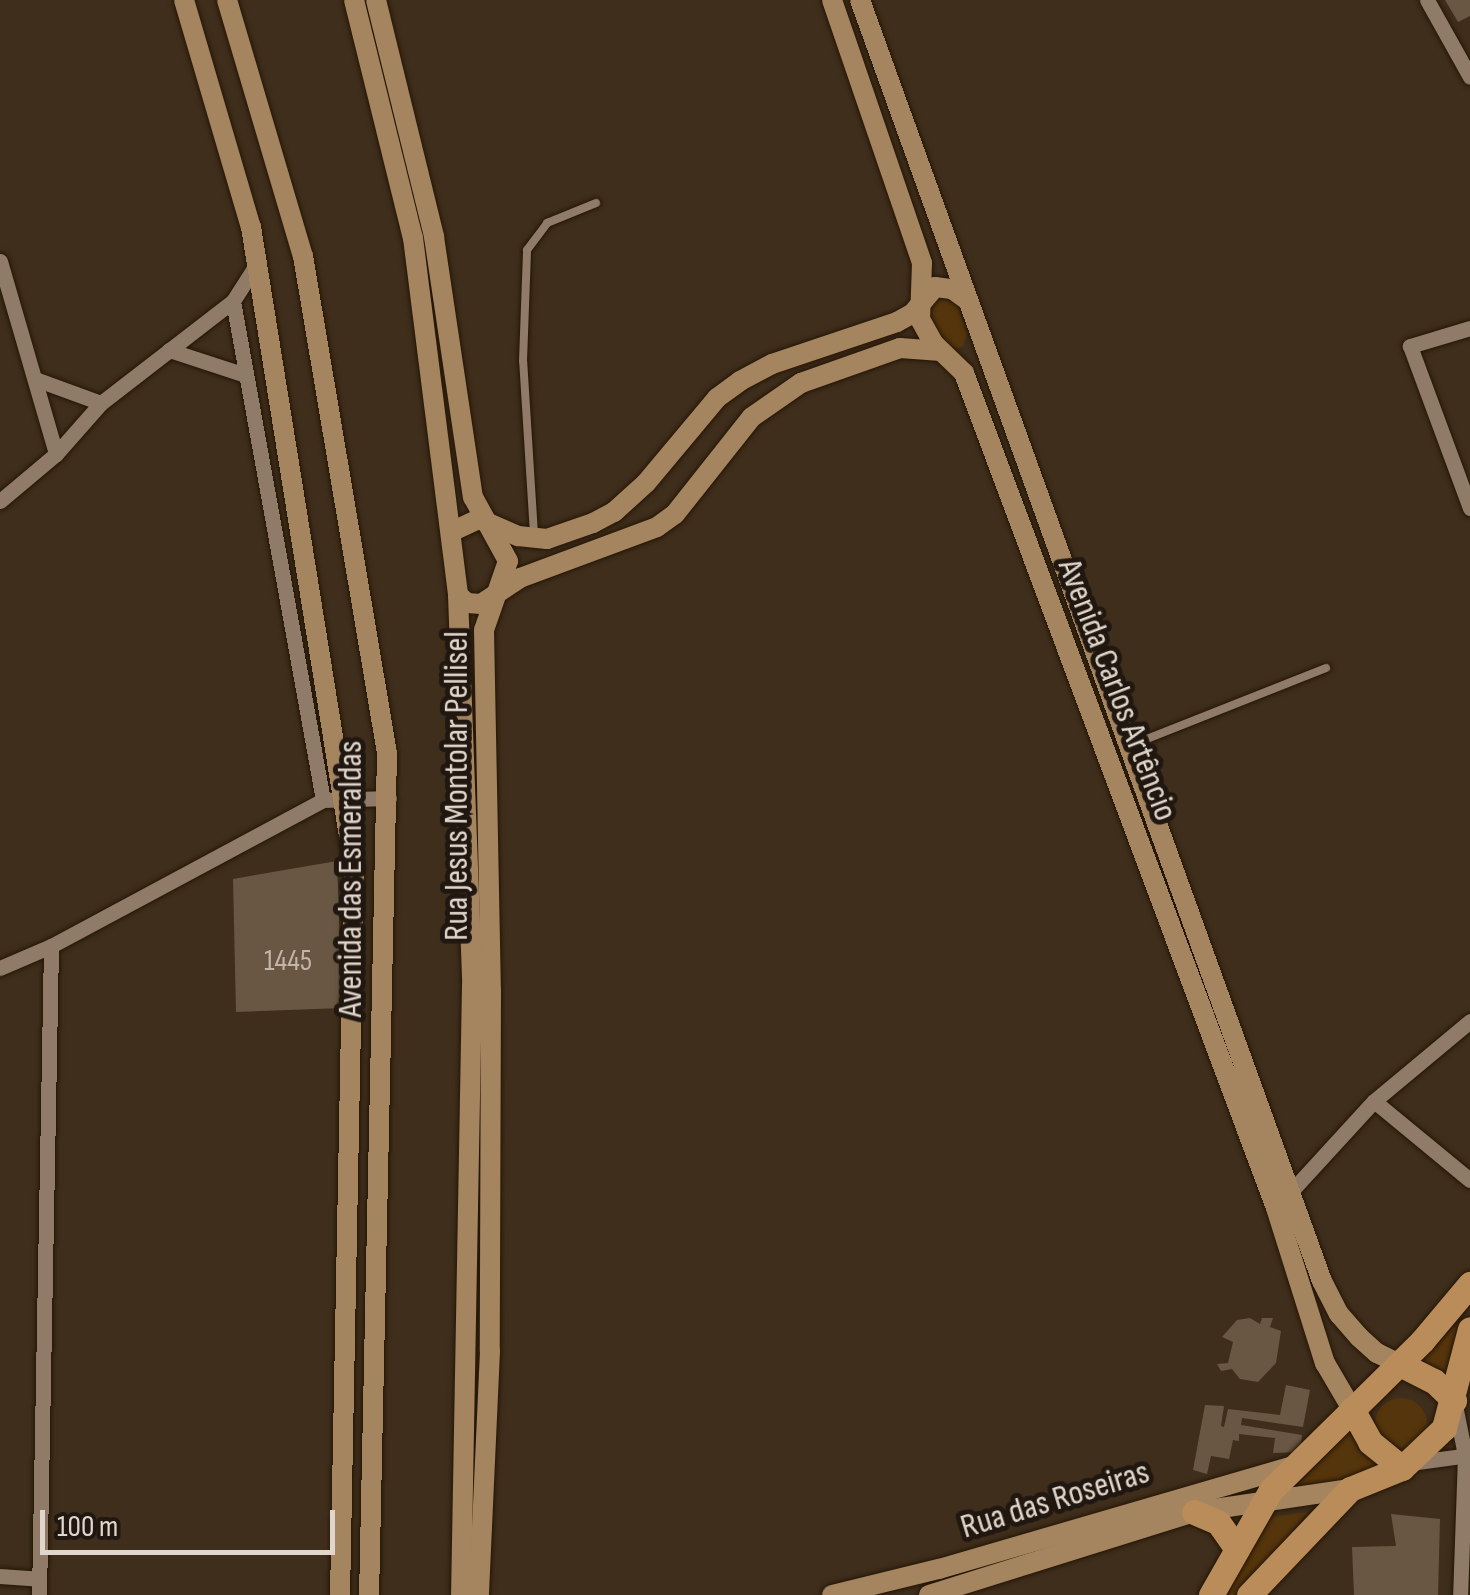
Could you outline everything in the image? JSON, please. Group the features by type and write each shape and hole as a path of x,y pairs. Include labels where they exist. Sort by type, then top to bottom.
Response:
{"main road":[{"name":"Avenida das Esmeraldas","path":"184,0 250,226 354,867 340,1595"},
{"name":"Avenida das Esmeraldas","path":"227,0 302,256 387,754 370,1595"},
{"name":"Rua Jesus Montolar Pellisel","path":"354,0 414,238 458,596 472,985 467,1392 460,1595"},
{"name":"Rua Jesus Montolar Pellisel","path":"376,0 410,122 434,237 473,498 508,561 484,630 491,990 489,1394 479,1595"},
{"name":"Avenida Carlos Artêncio","path":"832,0 922,263 919,306 926,331 964,373 1276,1208 1326,1363 1352,1408"},
{"name":"Avenida Carlos Artêncio","path":"860,0 1293,1190 1322,1281 1339,1314 1377,1353 1400,1364"},
{"path":"862,88 886,78"},
{"path":"452,531 468,521 486,520 534,538 562,534 614,512 646,482 717,398 740,381 772,364 896,322 919,306 928,291 942,286 966,299"},
{"path":"458,596 467,603 494,599 520,578 656,528 675,514 752,418 801,383 900,348 946,353 968,345 975,321"},
{"path":"1172,928 1195,920"},
{"path":"349,1270 379,1269"},
{"path":"1211,1595 1261,1504 1352,1408 1400,1364 1470,1284"},
{"path":"1249,1595 1350,1489 1406,1466 1444,1428 1470,1330"},
{"path":"1400,1364 1434,1381 1454,1400"},
{"path":"467,1392 489,1394"},
{"path":"1352,1408 1370,1442 1406,1466"},
{"name":"Rua das Roseiras","path":"832,1595 939,1569 1296,1465"},
{"name":"Rua das Roseiras","path":"939,1594 1194,1512 1350,1489"},
{"path":"1194,1512 1218,1522 1237,1549"}],"street":[{"path":"1427,0 1470,77"},
{"path":"0,260 38,380 56,454"},
{"path":"0,501 56,454 101,403 233,302 256,265"},
{"path":"233,302 323,800"},
{"path":"1470,328 1410,346 1470,508"},
{"path":"170,350 245,375"},
{"path":"38,380 101,403"},
{"path":"0,968 52,946 323,800 389,798"},
{"path":"0,1576 38,1587 52,946"},
{"path":"1276,1208 1374,1101 1470,1022"},
{"path":"1374,1101 1470,1180"},
{"path":"1454,1400 1468,1455 1460,1595"},
{"path":"1406,1466 1468,1455"},
{"path":"939,1569 939,1594"}],"lane":[{"path":"534,538 523,361 527,250 546,223 596,203"},
{"path":"1129,746 1326,668"}],"shaded area":[{"path":"943,291 957,304 967,334 963,346 953,350 940,345 926,306"},
{"path":"1465,1316 1450,1354 1448,1380 1422,1360"},
{"path":"1401,1398 1419,1406 1427,1424 1419,1442 1401,1450 1383,1442 1375,1424 1383,1406"},
{"path":"1349,1428 1361,1448 1384,1468 1354,1481 1292,1491"},
{"path":"1308,1512 1237,1595 1224,1595 1271,1517"}],"building":[{"path":"1445,0 1470,0 1470,16 1458,22"},
{"path":"337,861 342,1008 236,1012 233,879"},
{"path":"1250,1318 1260,1324 1262,1318 1273,1318 1270,1327 1281,1331 1276,1363 1258,1382 1240,1379 1232,1369 1221,1371 1217,1364 1228,1363 1233,1342 1222,1337 1237,1320"},
{"path":"1286,1385 1310,1390 1303,1427 1242,1418 1241,1425 1302,1435 1300,1452 1273,1453 1275,1438 1239,1434 1239,1441 1233,1440 1229,1459 1211,1456 1207,1474 1193,1470 1205,1405 1224,1406 1224,1427 1228,1409 1280,1415"},
{"path":"1391,1514 1440,1519 1438,1595 1354,1595 1352,1547 1396,1546"}]}
